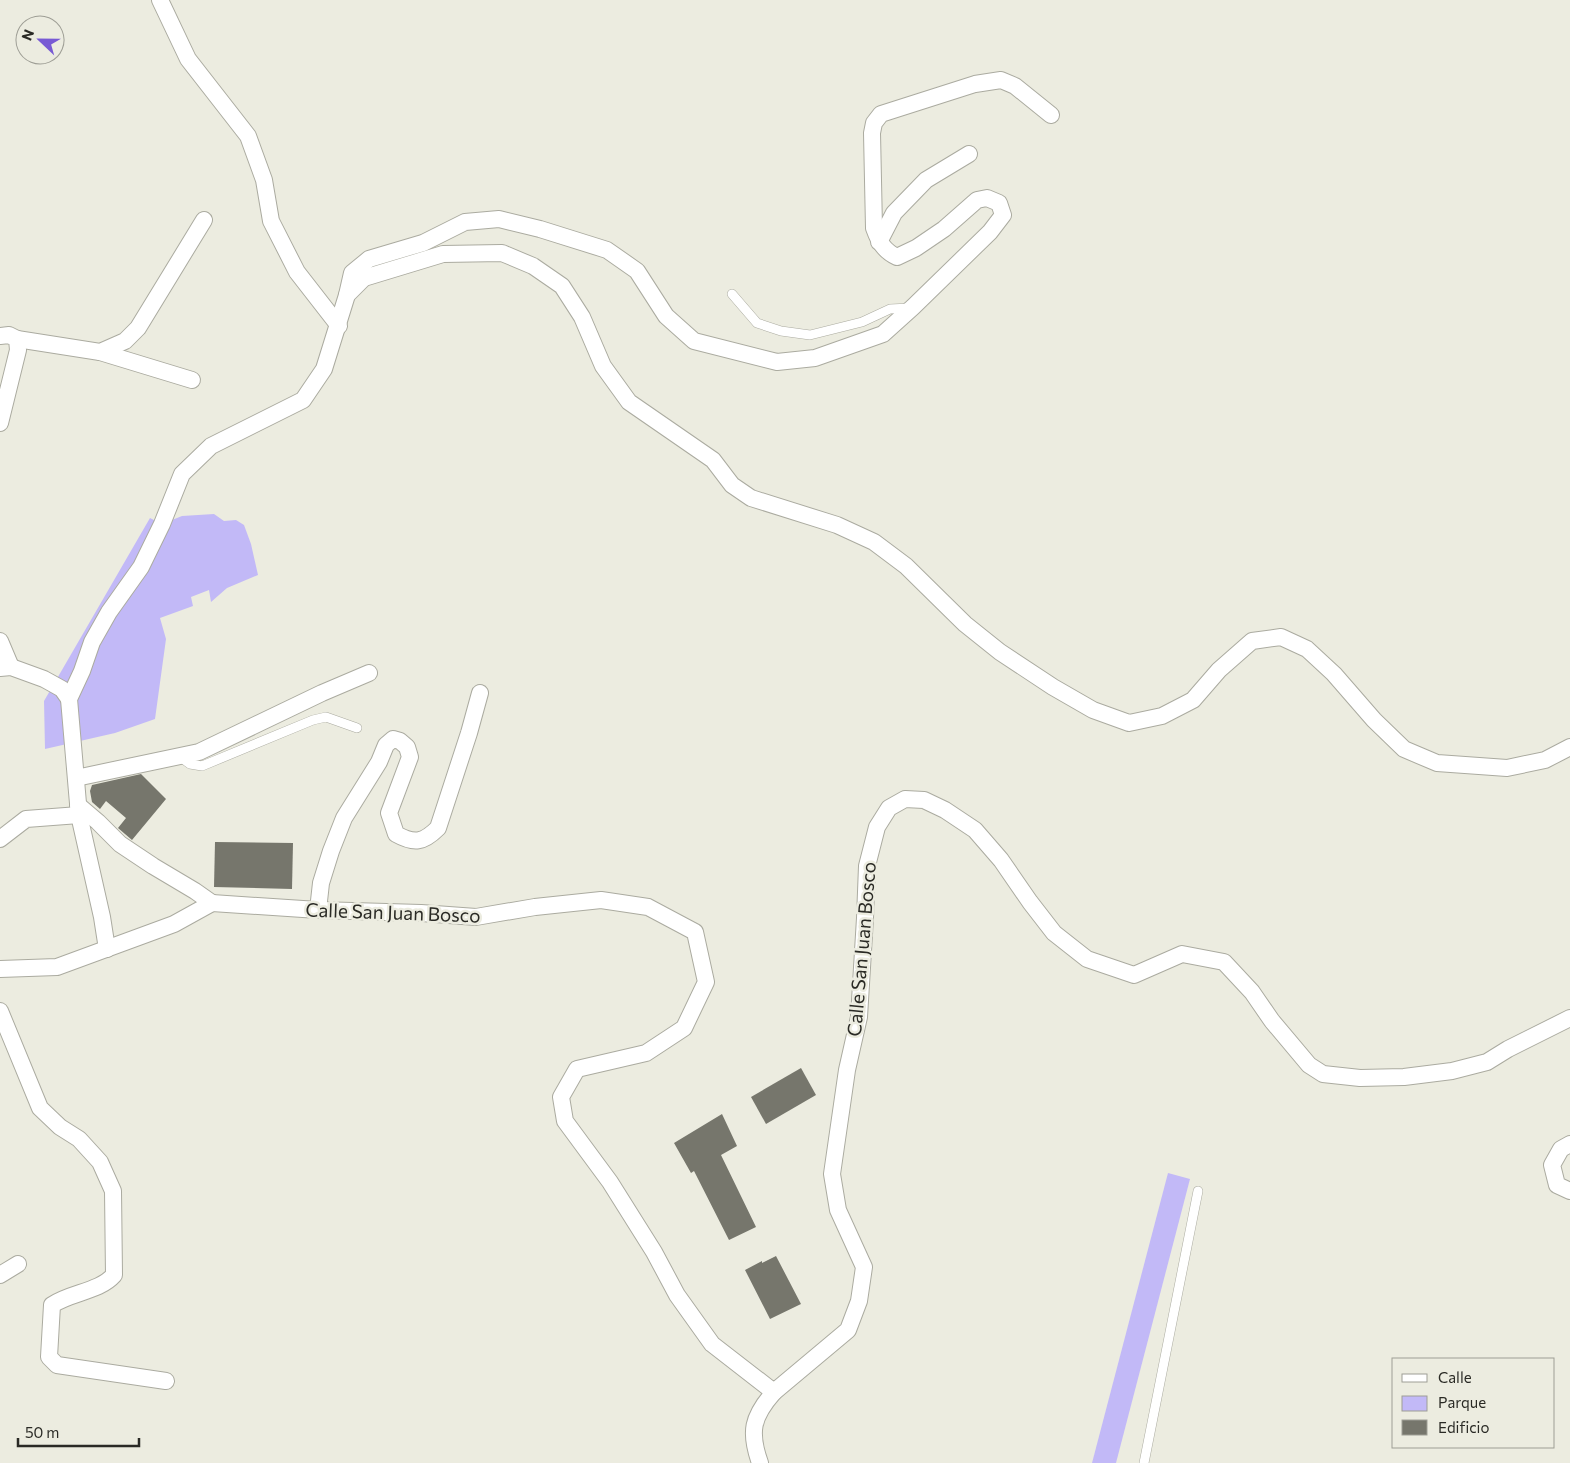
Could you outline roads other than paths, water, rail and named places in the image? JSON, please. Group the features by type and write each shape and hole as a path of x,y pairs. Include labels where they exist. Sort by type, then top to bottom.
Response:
{"street":[{"path":"160,0 188,59 248,136 264,180 271,221 297,272 339,326"},
{"path":"69,699 82,671 92,642 109,612 141,567 162,524 182,474 211,446 303,400 324,369 339,326 352,273 369,259 423,243 465,222 499,219 540,229 607,250 636,271 666,316 694,341 777,362 816,358 883,334 990,232 1002,215 999,203 987,198 977,200 916,248 897,256 888,253 879,242 874,228 872,133 874,123 881,114 974,84 1001,80 1015,86 1051,115"},
{"path":"879,242 894,213 926,180 969,154"},
{"path":"100,352 126,341 138,328 204,220"},
{"path":"347,295 364,278 443,254 502,253 533,266 562,286 582,317 603,366 629,402 713,460 732,485 751,498 837,525 874,542 906,566 965,624 1000,652 1052,686 1094,710 1130,723 1162,716 1193,700 1219,670 1252,641 1281,637 1307,649 1334,674 1374,720 1404,749 1437,763 1507,768 1545,760 1570,747"},
{"path":"0,336 100,352 192,380"},
{"path":"0,423 18,350 16,340"},
{"path":"0,641 5,668 44,679 62,689 69,699 79,810 107,949"},
{"path":"76,778 199,752 322,693 369,673"},
{"path":"318,910 321,882 344,818 379,762 386,745 393,739 400,741 407,747 410,757 389,813 396,834 408,840 419,841 430,837 438,828 469,733 480,692"},
{"name":"Calle San Juan Bosco","path":"760,1463 754,1445 754,1426 762,1405 774,1392 848,1330 859,1301 864,1267 838,1210 832,1174 846,1070 859,1017 867,866 877,827 889,808 905,800 924,800 945,810 975,830 1001,860 1054,933 1088,959 1134,975 1182,954 1224,962 1252,992 1272,1021 1309,1064 1323,1074 1360,1078 1404,1077 1452,1070 1487,1062 1570,1018"},
{"path":"0,839 26,818 79,810 98,822 120,844 212,903 174,924 57,967 0,969"},
{"name":"Calle San Juan Bosco","path":"212,903 476,917 535,907 601,900 648,907 695,932 706,982 684,1028 646,1053 577,1069 561,1097 565,1121 610,1182 654,1252 677,1295 712,1344 774,1392"},
{"path":"0,1010 40,1108 60,1127 80,1140 100,1162 113,1191 114,1275 107,1283 61,1298 52,1305 49,1357 57,1365 166,1381"},
{"path":"1570,1144 1561,1149 1552,1165 1557,1185 1570,1191"},
{"path":"0,1275 18,1264"}],"lane":[{"path":"732,294 758,323 781,331 810,335 862,322 890,309 913,307"},
{"path":"179,756 190,764 202,766 313,720 326,717 357,728"},
{"path":"1144,1463 1198,1190"}]}
